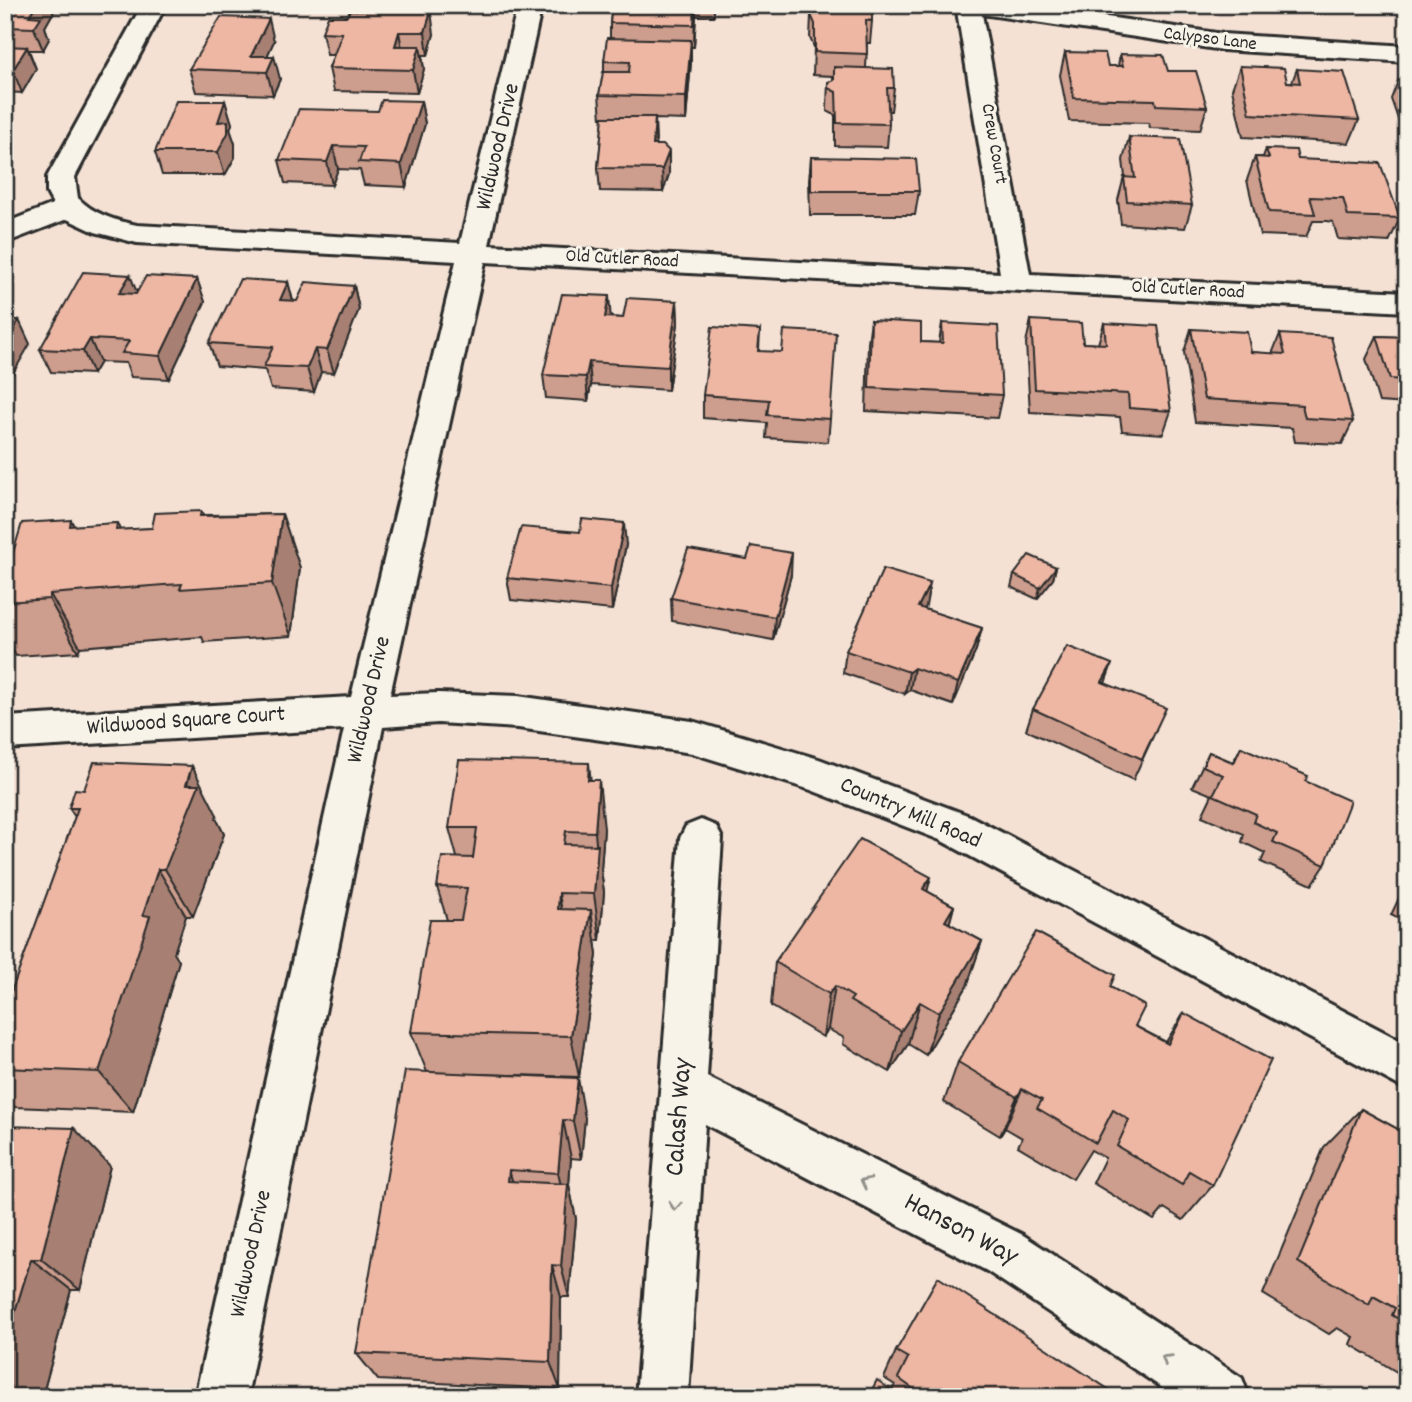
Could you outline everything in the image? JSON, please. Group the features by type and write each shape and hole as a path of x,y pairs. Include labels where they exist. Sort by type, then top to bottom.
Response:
{"street":[{"path":"5,234 70,207 61,193 61,177 154,5"},
{"name":"Wildwood Drive","path":"221,1397 367,711 530,5"},
{"name":"Crew Court","path":"968,5 1017,283"},
{"name":"Calypso Lane","path":"974,5 1223,42 1407,54"},
{"name":"Old Cutler Road","path":"70,207 92,222 113,230 137,234 1407,302"},
{"name":"Country Mill Road","path":"367,711 438,708 532,714 692,737 819,776 955,828 1407,1068"},
{"name":"Wildwood Square Court","path":"5,733 367,711"},
{"name":"Calash Way","path":"662,1397 701,838"},
{"name":"Hanson Way","path":"682,1090 1005,1253 1223,1397"}],"building":[{"path":"5,5 36,5 29,16 41,17 34,28 5,27"},
{"path":"612,5 695,5 694,25 610,23"},
{"path":"816,5 872,5 872,21 866,20 867,54 815,52 815,24 811,15 815,12"},
{"path":"350,10 431,11 425,32 399,32 395,46 420,46 413,70 329,68 342,33 322,32 328,16 347,16"},
{"path":"221,17 269,19 251,56 274,56 267,72 189,69"},
{"path":"607,38 691,40 686,97 599,95 603,72 629,72 630,62 604,61"},
{"path":"5,46 27,47 13,70 5,70"},
{"path":"1065,52 1105,53 1108,66 1123,66 1120,54 1163,55 1168,71 1196,71 1207,107 1156,105 1155,100 1074,98"},
{"path":"1240,66 1284,68 1287,82 1300,83 1297,69 1344,72 1359,120 1250,114"},
{"path":"834,67 893,69 894,88 887,88 889,124 837,123 836,92 828,88 828,82 834,80"},
{"path":"1400,76 1407,76 1407,95"},
{"path":"382,100 421,101 401,164 359,162 364,147 333,146 327,162 279,160 299,109 378,111"},
{"path":"176,101 225,101 218,122 228,121 228,133 218,152 155,152"},
{"path":"603,117 655,117 653,145 663,145 669,151 662,169 598,168"},
{"path":"1129,137 1180,139 1192,205 1127,201 1124,177 1135,178"},
{"path":"1266,149 1296,150 1298,159 1380,163 1400,218 1348,216 1343,198 1310,197 1315,214 1269,212 1255,157 1269,158"},
{"path":"811,157 916,159 919,191 811,191"},
{"path":"83,272 130,275 119,293 136,294 146,276 197,279 160,356 122,353 129,341 90,339 83,351 40,349"},
{"path":"240,279 288,282 280,300 297,301 306,282 354,286 327,350 315,349 307,368 264,366 273,347 209,343"},
{"path":"562,294 609,296 605,317 623,318 627,298 677,301 668,367 589,362 586,377 543,375"},
{"path":"5,320 19,320 5,343"},
{"path":"871,320 921,323 921,342 943,343 942,323 998,326 1002,395 869,388"},
{"path":"1031,320 1081,323 1083,343 1106,344 1104,323 1158,326 1171,411 1129,408 1128,394 1035,389"},
{"path":"712,327 760,330 758,351 782,352 784,330 836,333 830,419 767,415 769,400 703,395"},
{"path":"1191,329 1247,332 1251,352 1285,354 1280,334 1331,337 1353,421 1305,418 1302,405 1204,399"},
{"path":"1377,336 1407,337 1407,380 1390,379"},
{"path":"201,511 200,516 282,514 272,583 180,589 182,584 164,585 50,594 49,599 5,602 5,564 10,563 22,523 71,520 70,526 117,523 116,530 152,528 155,513"},
{"path":"582,519 624,523 611,588 507,578 521,527 580,532"},
{"path":"751,546 792,553 775,617 671,598 688,549 747,559"},
{"path":"1029,555 1056,567 1040,588 1014,575"},
{"path":"883,569 930,583 918,607 982,628 958,683 914,668 909,672 846,651"},
{"path":"1067,646 1112,664 1102,682 1166,708 1142,759 1033,709"},
{"path":"1241,747 1308,776 1305,781 1350,801 1325,865 1273,842 1277,833 1253,822 1256,814 1213,795 1223,775 1203,766 1209,752 1234,763"},
{"path":"459,760 589,763 588,780 599,780 595,832 566,831 564,844 598,845 594,894 559,893 558,909 591,910 571,1036 411,1032 430,920 461,920 467,888 437,887 442,857 473,858 477,828 449,828"},
{"path":"94,762 192,766 186,785 199,785 165,869 158,869 143,915 150,916 99,1072 5,1068 5,1009 78,808 69,808 75,789 84,790"},
{"path":"860,839 931,877 923,889 954,906 945,921 982,941 939,1013 920,1002 901,1031 850,1001 853,997 835,986 829,994 775,962"},
{"path":"1036,932 1115,975 1110,987 1145,1006 1135,1026 1168,1044 1184,1013 1271,1060 1213,1185 1189,1171 1182,1185 1117,1146 1129,1120 1113,1110 1096,1143 1037,1108 1042,1100 1022,1089 1017,1097 958,1062"},
{"path":"405,1071 578,1078 573,1121 563,1120 558,1173 509,1170 508,1181 568,1184 561,1266 552,1265 550,1362 356,1353"},
{"path":"1361,1109 1407,1134 1407,1324 1392,1315 1395,1308 1373,1296 1369,1305 1298,1262"},
{"path":"5,1126 74,1128 41,1259 31,1259 5,1344"},
{"path":"938,1277 1111,1391 1109,1397 925,1397 898,1378 908,1358 896,1351"},
{"path":"877,1380 901,1397 868,1397"}]}
